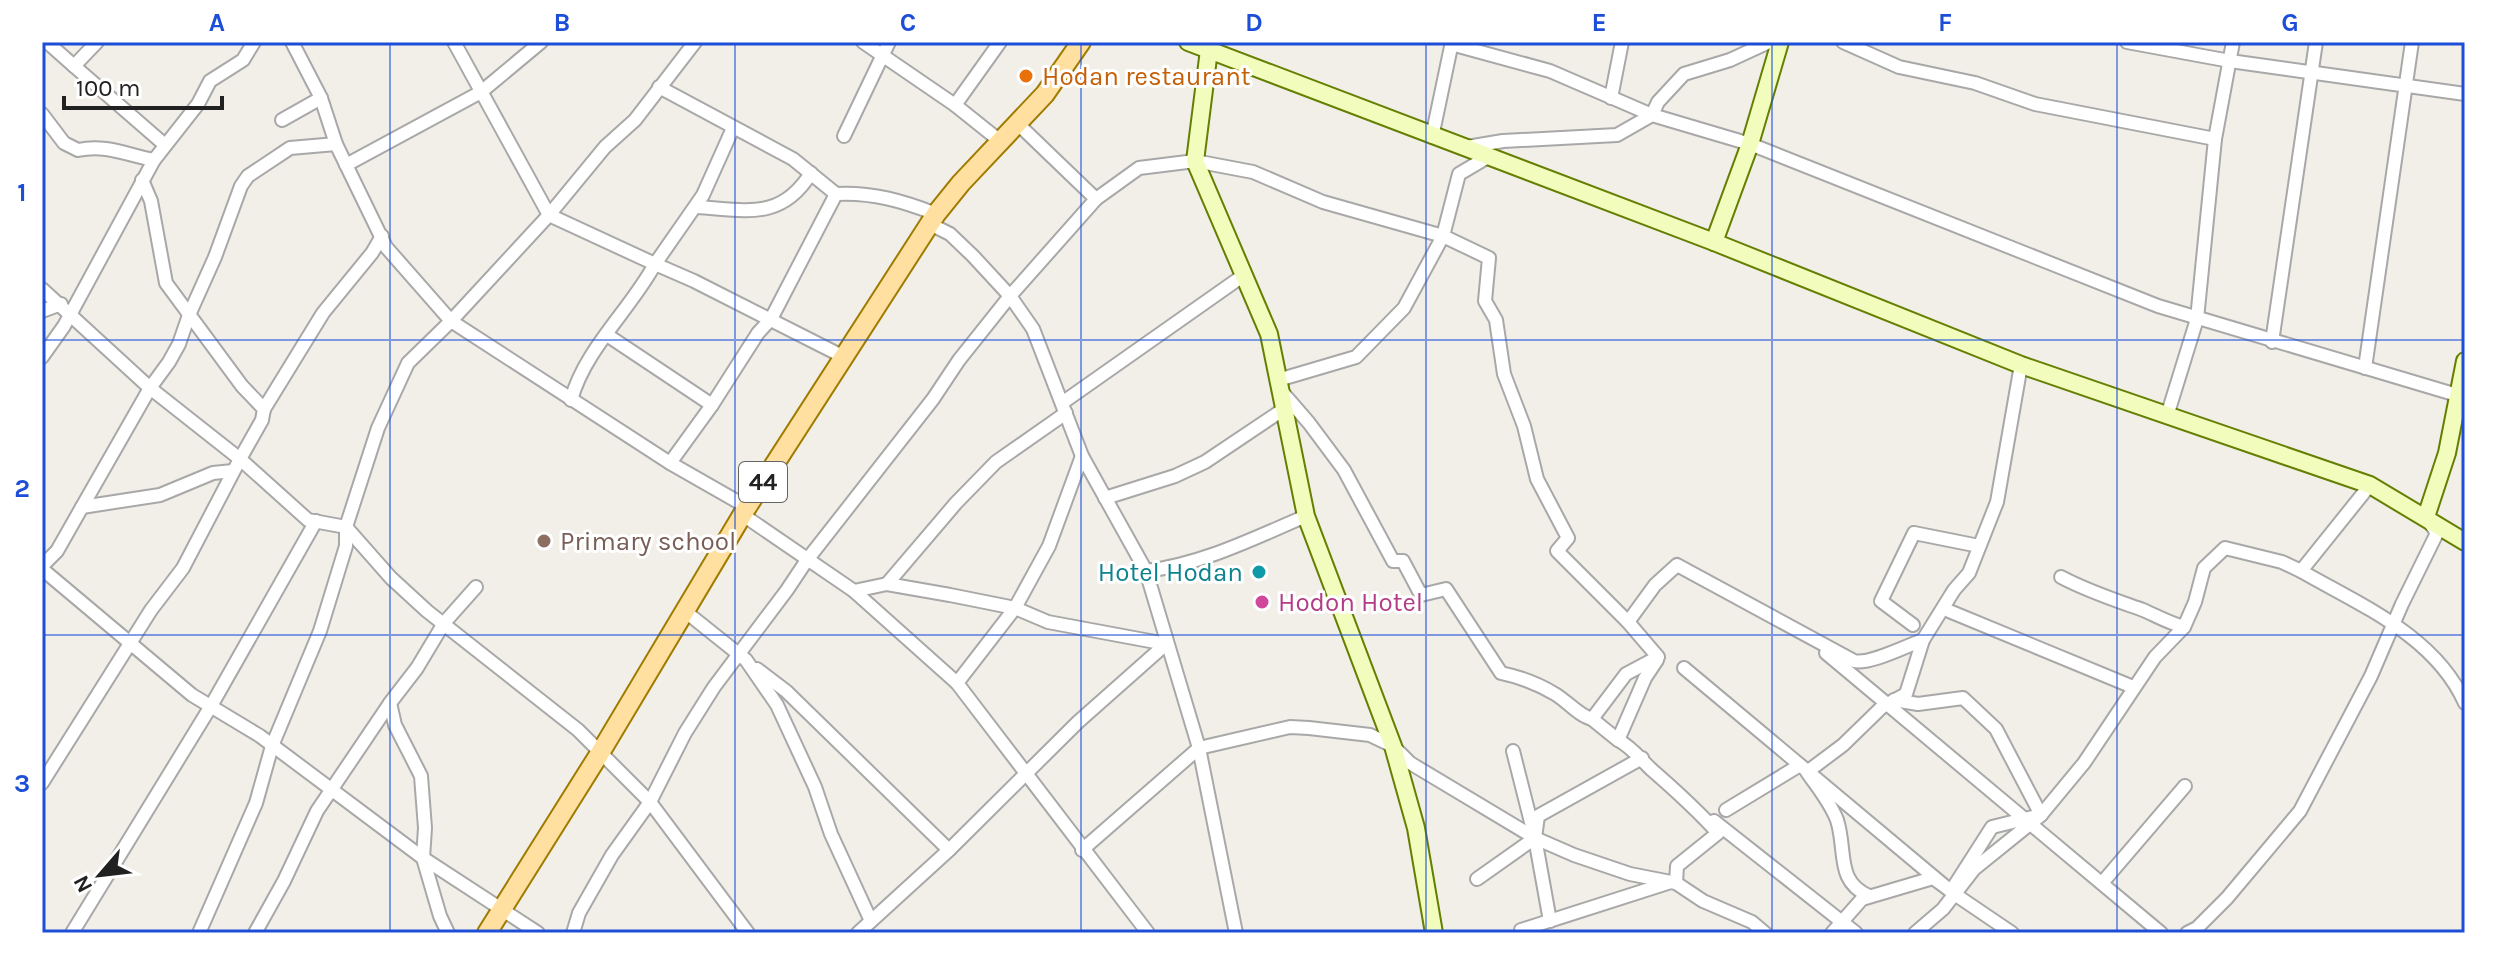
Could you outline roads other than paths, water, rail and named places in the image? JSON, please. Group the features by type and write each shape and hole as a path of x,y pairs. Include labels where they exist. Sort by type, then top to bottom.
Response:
{"main road":[{"name":"44","path":"487,933 842,356 933,219 1045,94 1075,46"}],"street":[{"path":"47,42 165,145"},
{"path":"74,66 97,42"},
{"path":"42,357 65,308 154,160 198,104 210,81 243,60 254,42"},
{"path":"292,42 321,98 336,144 386,247 451,321 745,511 807,560 854,591 957,683 1148,933"},
{"path":"454,42 549,215 771,319 842,356"},
{"path":"346,165 481,92 541,42"},
{"path":"199,933 256,803 272,746 320,631 346,546 346,527 378,428 408,363 549,215 605,147 635,120 695,42"},
{"path":"863,42 955,105 1000,141"},
{"path":"844,136 889,42"},
{"path":"955,105 1000,42"},
{"path":"1188,42 1486,158 1714,242 2021,365 2370,485 2465,542"},
{"path":"1611,98 1622,42"},
{"path":"1460,148 1503,141 1617,135 1652,115 1658,102 1684,74 1730,60 1769,42"},
{"path":"1714,242 1750,144 1780,42"},
{"path":"1843,42 1899,67 1975,83 2035,104 2215,139"},
{"path":"2167,416 2197,319 2215,139 2233,42"},
{"path":"2272,342 2316,42"},
{"path":"2365,368 2412,42"},
{"path":"1432,137 1452,43 1550,71 1652,115 1750,144 2158,306 2461,397"},
{"path":"2134,43 2230,61 2465,94"},
{"path":"1209,50 1195,161 1269,334 1306,516 1393,746 1416,828 1434,933"},
{"path":"659,87 793,159 836,194 865,193 912,204 950,234 1010,296 1033,329 1082,456 1146,571 1199,748 1236,933"},
{"path":"282,120 321,98"},
{"path":"42,114 64,143 78,150 93,147 122,150 154,160"},
{"path":"1017,123 1096,199"},
{"path":"571,400 590,357 697,207 733,128"},
{"path":"336,144 290,148 248,176 241,186 215,257 169,362 150,388 57,551 42,567 192,695 272,746 423,858 538,933"},
{"path":"1280,386 1356,357 1404,308 1443,236 1459,174 1486,158"},
{"path":"573,933 579,913 612,855 650,802 685,733 714,687 742,657 807,560 1010,296 1096,199 1139,168 1195,161 1253,172 1323,202 1443,236 1489,258 1485,301 1496,320 1504,374 1524,426 1537,479 1568,538 1557,551 1628,622 1658,657"},
{"path":"697,207 764,211 793,197 811,173"},
{"path":"142,180 151,201 166,283 242,386 264,409"},
{"path":"670,463 758,333 771,319 836,194"},
{"path":"42,783 151,610 183,568 262,420 264,409 323,313 372,253 382,236"},
{"path":"887,584 956,503 996,462 1244,275"},
{"path":"42,289 237,465 308,520 346,527 391,578 578,730 650,802 748,933"},
{"path":"42,311 65,308"},
{"path":"607,335 712,405"},
{"path":"2426,517 2461,397 2465,361"},
{"path":"1832,933 1862,899 1869,896 1855,889 1846,877 1838,824 1830,804 1807,772 1843,745 1882,707 1906,694 1923,640 1954,590 1969,573 1997,502 2021,365"},
{"path":"1280,386 1344,470 1393,561 1403,561 1421,595 1446,589 1501,673 1527,679 1555,693 1632,748 1689,801 1856,933"},
{"path":"1105,498 1175,476 1205,462 1284,409"},
{"path":"957,683 1015,608 1049,546 1082,456"},
{"path":"82,507 160,495 237,465"},
{"path":"2301,571 2370,485"},
{"path":"1146,571 1171,568 1223,552 1306,516"},
{"path":"2187,933 2197,928 2227,898 2300,811 2371,676 2437,533 2426,517"},
{"path":"72,933 211,706 316,521"},
{"path":"1913,625 1881,601 1914,533 1979,546"},
{"path":"1915,933 1943,909 1974,869 2041,815 2084,763 2155,657 2184,627 2204,568 2225,548 2282,562 2301,571 2421,643 2458,688 2465,703"},
{"path":"1628,622 1655,585 1677,565 1860,662 1923,640"},
{"path":"2061,577 2088,592 2184,627"},
{"path":"854,591 887,584 1015,608 1048,622 1166,644"},
{"path":"255,933 291,868 308,828 444,623 476,587"},
{"path":"1949,611 2133,687"},
{"path":"686,612 786,691 949,850"},
{"path":"1804,634 2161,933"},
{"path":"858,933 949,850 1078,722 1166,644"},
{"path":"742,657 777,705 871,921"},
{"path":"1592,719 1626,674 1658,657"},
{"path":"1618,740 1645,678 1658,657"},
{"path":"1684,668 1951,891"},
{"path":"1894,700 1918,704 1963,698 1996,729 2041,815"},
{"path":"390,703 395,725 421,776 425,828 423,858 448,933"},
{"path":"1082,850 1199,748 1290,727 1370,735 1393,746 1410,763 1535,838 1630,874 1674,882 1703,901 1752,922 1760,932"},
{"path":"1513,751 1535,838 1550,921"},
{"path":"1477,879 1535,838 1538,816 1642,758"},
{"path":"1726,810 1800,765"},
{"path":"2102,883 2185,786"},
{"path":"1674,882 1677,866 1718,833 1689,801"},
{"path":"1951,891 1992,827 2041,815"},
{"path":"1862,899 1933,878 2012,933"},
{"path":"1521,933 1521,930 1674,882"}],"place":[{"name":"Hodan restaurant","path":"1026,76"},
{"name":"Primary school","path":"544,541"},
{"name":"Hotel Hodan","path":"1259,572"},
{"name":"Hodon Hotel","path":"1262,602"}]}
